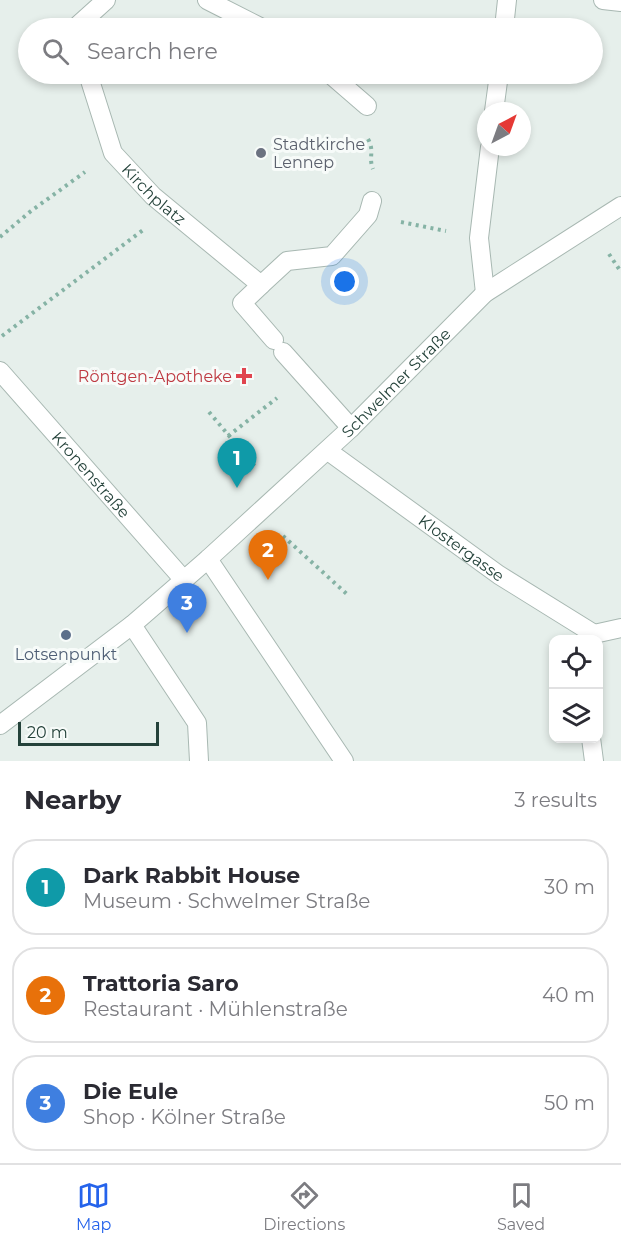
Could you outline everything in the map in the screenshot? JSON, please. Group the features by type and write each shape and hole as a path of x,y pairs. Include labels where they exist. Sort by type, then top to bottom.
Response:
{"street":[{"path":"86,18 106,0"},
{"path":"207,0 242,18"},
{"path":"505,18 507,0"},
{"path":"603,0 621,2"},
{"name":"Kirchplatz","path":"91,84 113,153 153,196 261,285"},
{"path":"342,84 368,106"},
{"path":"495,102 498,84"},
{"path":"485,293 479,238 489,156"},
{"name":"Schwelmer Straße","path":"0,725 132,625 208,559 351,429 485,293 621,206"},
{"path":"351,429 242,303 287,261 332,256 370,208"},
{"name":"Kronenstraße","path":"0,371 183,579"},
{"name":"Klostergasse","path":"328,451 499,575 591,635"},
{"path":"208,559 344,761"},
{"path":"132,625 198,723 199,761"},
{"path":"600,635 621,628"},
{"path":"592,743 594,761"}],"path":[{"path":"368,106 368,139 373,147 370,163 376,177 370,208 479,238"},
{"path":"0,237 31,211 113,153"},
{"path":"0,338 170,210"},
{"path":"228,436 304,376"},
{"path":"209,412 279,495"},
{"path":"262,510 282,535 349,596"}],"place":[{"name":"Stadtkirche Lennep","path":"261,153"},
{"name":"Röntgen-Apotheke","path":"244,376"},
{"name":"Dark Rabbit House","path":"237,488"},
{"name":"Trattoria Saro","path":"268,580"},
{"name":"Die Eule","path":"187,633"},
{"name":"Lotsenpunkt","path":"66,635"}]}
